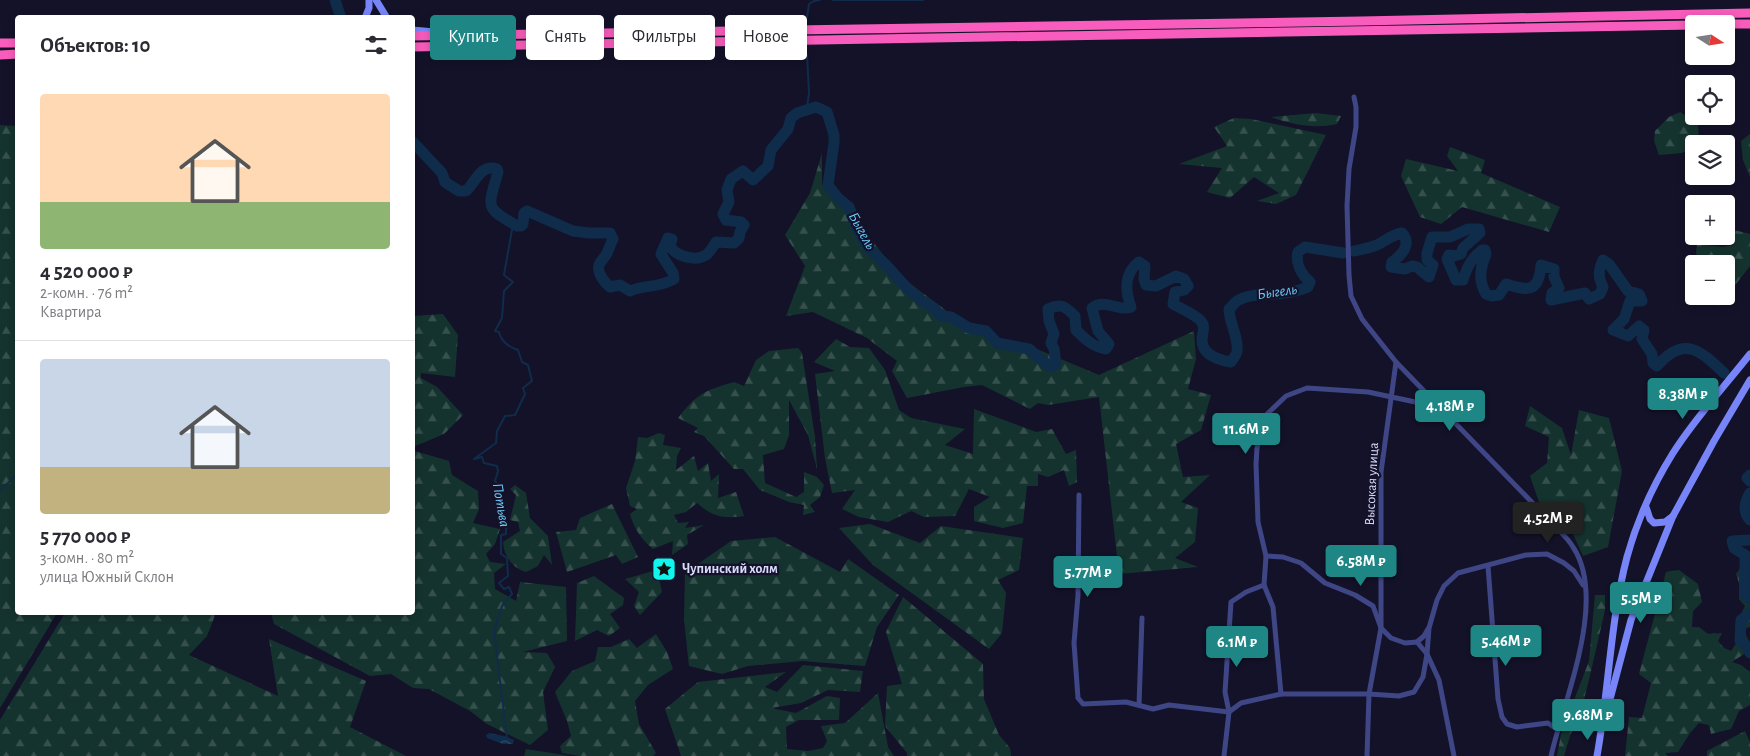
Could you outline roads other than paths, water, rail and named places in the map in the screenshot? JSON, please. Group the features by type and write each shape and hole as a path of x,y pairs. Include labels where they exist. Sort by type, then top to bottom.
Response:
{"highway":[{"path":"516,34 1748,13"},
{"path":"415,47 1685,25"},
{"path":"415,36 430,36"},
{"path":"0,43 15,43"},
{"path":"0,55 15,54"}],"street":[{"path":"366,15 370,0"},
{"path":"376,0 385,15"},
{"path":"415,30 430,31"},
{"path":"1354,97 1356,127 1349,169 1347,206 1349,275 1351,296 1362,319 1396,362 1573,547 1581,564 1587,599 1580,654 1551,756"},
{"path":"1602,730 1616,615 1627,558 1645,506 1672,454 1750,354"},
{"name":"Высокая улица","path":"1367,756 1369,694 1381,628 1381,472 1396,362"},
{"path":"1597,756 1631,620 1673,516 1750,380"},
{"path":"1281,694 1273,607 1264,585 1266,556 1258,522 1257,448 1265,416 1286,396 1307,388 1368,392 1439,407"},
{"path":"1078,495 1078,595 1074,643 1078,698 1082,704 1126,702 1154,709 1169,705 1229,712 1241,703 1281,694 1369,694 1398,696 1414,692 1423,677 1429,628 1436,600 1444,586 1458,573 1526,554 1547,554 1574,571 1585,590"},
{"path":"1645,506 1650,519 1654,523 1665,522 1673,516"},
{"path":"1266,556 1283,557 1301,563 1325,583 1355,595 1373,606 1381,628 1391,638 1404,643 1417,642 1429,628"},
{"path":"1488,566 1498,699 1502,717 1507,724 1517,727 1548,723 1558,730"},
{"path":"1224,756 1229,712 1225,692 1231,602 1246,592 1264,585"},
{"path":"1139,706 1142,618"},
{"path":"1417,642 1427,654 1439,680 1454,756"}],"water":[{"path":"489,733 514,740 513,744 503,744 487,738 486,735"}],"waterway":[{"name":"Быгель","path":"335,0 340,15"},
{"path":"807,17 809,4 820,0"},
{"path":"833,0 923,0"},
{"path":"807,55 809,93 807,108"},
{"name":"Быгель","path":"415,144 442,173 445,182 459,191 466,191 482,171 491,168 497,169 491,205 499,215 517,226 523,224 524,213 527,211 573,231 610,233 613,239 599,265 600,274 610,287 620,285 630,291 662,284 674,279 673,273 661,254 668,238 672,239 670,246 676,253 692,258 706,255 716,242 734,243 739,238 744,225 741,222 726,220 723,214 729,202 727,190 731,179 743,171 753,180 768,166 771,150 788,129 791,118 797,113 816,107 827,112 834,135 828,185 838,198 849,207 857,229 868,248 906,287 922,301 934,308 941,316 951,317 969,328 986,331 997,343 1029,349 1050,367 1056,364 1054,349 1051,343 1054,334 1049,321 1048,309 1063,306 1075,316 1076,330 1093,344 1106,349 1109,344 1098,331 1092,308 1102,304 1121,308 1131,307 1127,289 1128,277 1134,266 1139,262 1145,266 1144,279 1146,285 1156,286 1176,276 1184,279 1188,286 1184,290 1175,292 1173,304 1201,321 1204,328 1203,345 1208,353 1221,360 1231,362 1236,354 1237,346 1229,309 1237,301 1250,296 1286,293 1308,287 1310,282 1302,273 1297,261 1298,252 1305,247 1343,253"},
{"name":"Потьва","path":"507,738 494,631 502,606 512,594 509,587 504,589 499,583 508,576 507,558 501,554 501,535 506,534 506,524 500,519 499,510 503,505 501,488 495,481 498,471 497,466 484,463 482,457 474,459 496,443 497,431 505,416 515,415 525,394 523,388 532,381 528,365 522,362 518,350 506,343 499,332 495,331 502,318 504,291 513,282 504,275 513,224"},
{"name":"Быгель","path":"1354,251 1379,244 1402,233 1405,237 1406,245 1402,253 1392,262 1391,267 1405,269 1412,266 1417,267 1429,277 1433,265 1427,260 1427,253 1432,237 1450,237 1468,229 1479,229 1480,233 1463,248 1461,254 1449,255 1447,259 1456,280 1463,280 1472,260 1478,253 1485,250 1486,254 1481,274 1486,294 1492,296 1499,295 1506,284 1520,288 1531,288 1538,281 1541,265 1554,269 1554,277 1559,288 1552,293 1551,300 1585,293 1589,299 1600,294 1603,287 1599,271 1603,260 1609,264 1628,291 1639,294 1642,301 1630,301 1624,319 1613,330 1628,336 1639,326 1644,330 1642,339 1652,354 1653,363 1657,366 1675,351 1692,349 1707,358 1724,373"},
{"name":"Быгель","path":"1750,475 1747,478 1750,481"},
{"path":"0,491 15,476"},
{"name":"Быгель","path":"1750,493 1745,507 1746,514 1750,520"},
{"name":"Быгель","path":"1750,540 1732,541 1734,548 1745,555 1745,589 1747,598 1750,599"},
{"name":"Быгель","path":"1750,613 1741,620 1740,641 1747,646 1750,653"}],"place":[{"name":"Чупинский холм","path":"664,569"}]}
